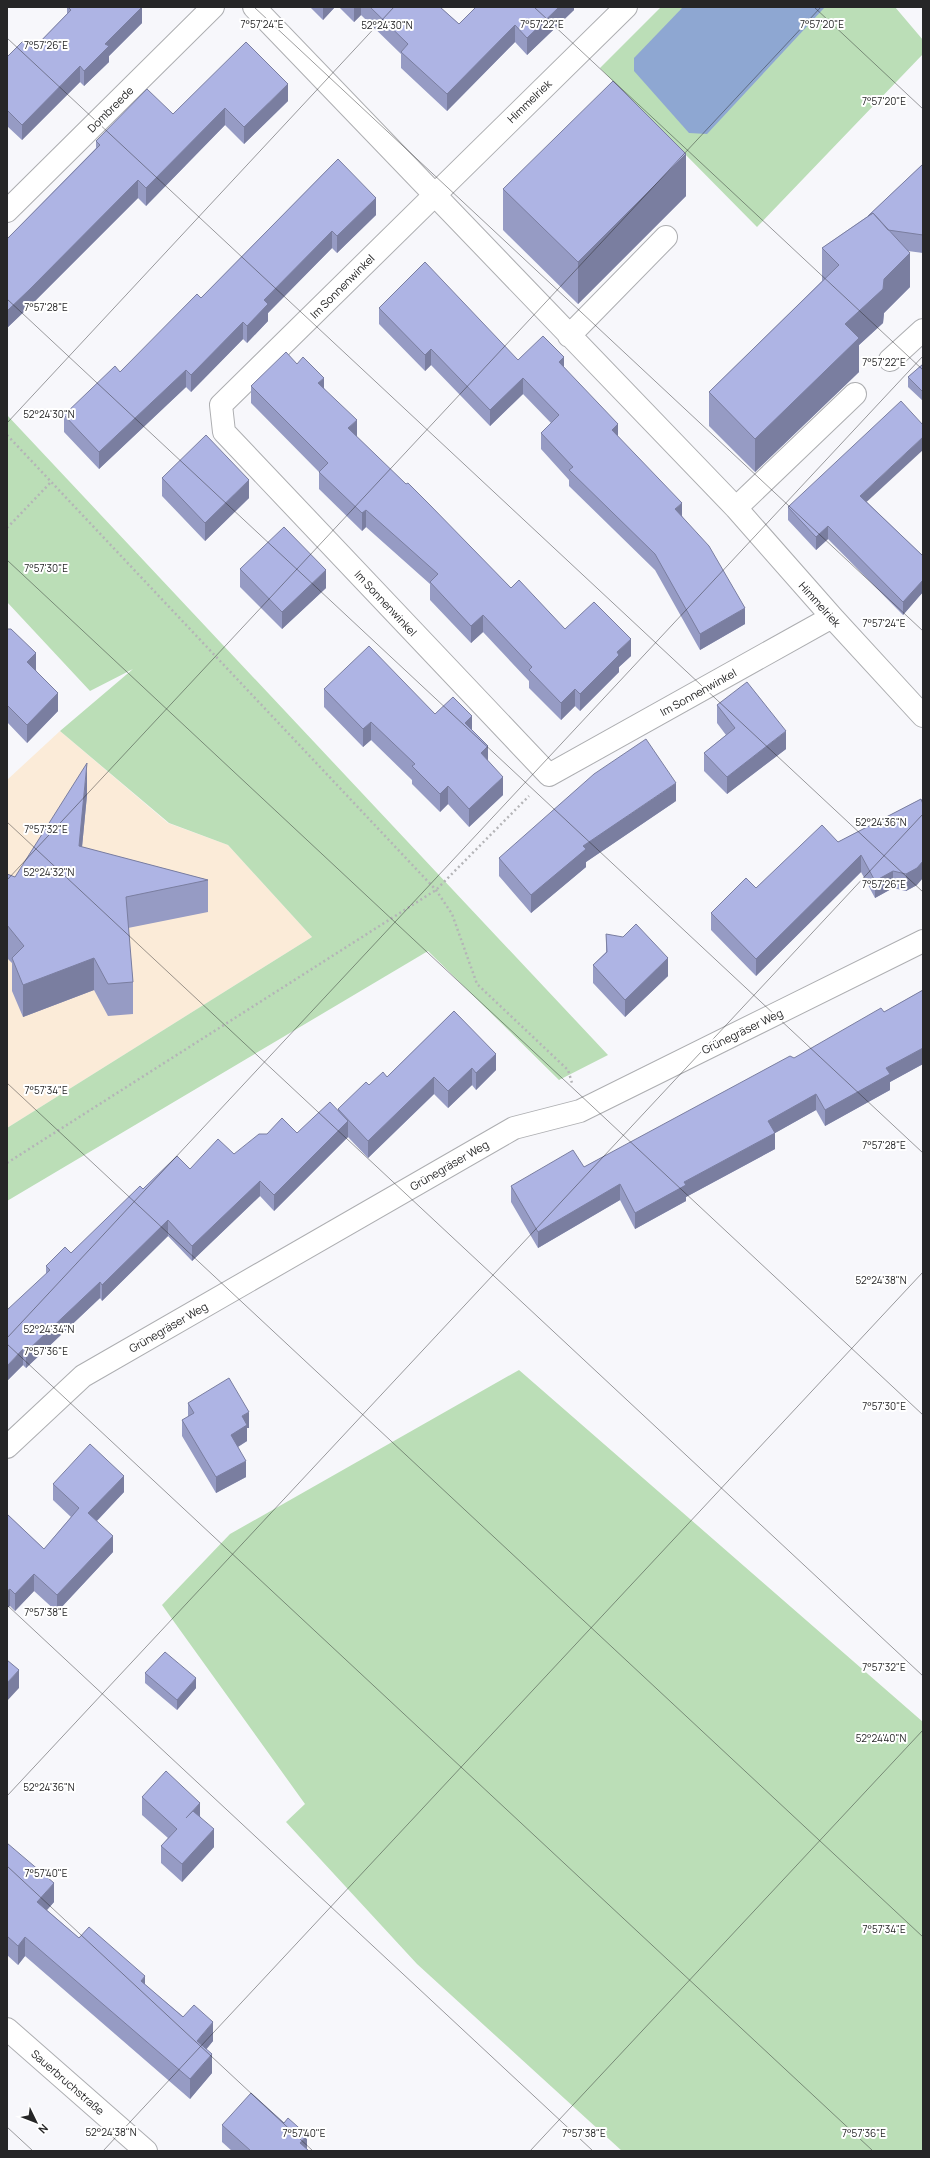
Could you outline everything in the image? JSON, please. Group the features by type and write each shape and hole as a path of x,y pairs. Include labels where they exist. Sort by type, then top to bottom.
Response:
{"street":[{"name":"Dombreede","path":"7,211 213,7"},
{"name":"Himmelriek","path":"254,7 433,195 736,508 832,617 923,716"},
{"name":"Himmelriek","path":"433,195 626,7"},
{"name":"Im Sonnenwinkel","path":"433,195 221,405 224,432 549,775 832,617"},
{"path":"569,336 666,237"},
{"path":"890,360 923,330"},
{"path":"736,508 855,394"},
{"name":"Grünegräser Weg","path":"7,1447 83,1376 514,1128 580,1111 923,941"},
{"name":"Sauerbruchstraße","path":"7,2028 146,2151"}],"path":[{"path":"7,435 436,890 452,914 477,984 568,1070 580,1111"},
{"path":"7,528 52,481"},
{"path":"7,1163 436,890 549,775"}],"shaded area":[{"path":"60,731 168,823 228,845 312,937 7,1128 7,780"}],"green space":[{"path":"661,7 895,7 923,40 923,54 757,227 600,68"},
{"path":"7,415 608,1055 559,1080 428,951 7,1201 7,1128 312,937 228,845 169,823 60,731 133,669 90,691 7,602"},
{"path":"519,1370 923,1722 923,2151 622,2151 417,1964 286,1822 305,1804 162,1605 230,1534"}],"water":[{"path":"683,7 825,7 707,134 689,133 634,71 634,58"}],"building":[{"path":"68,7 142,7 105,44 109,46 84,71 80,66 22,125 7,110 7,57 24,40 33,49 71,10"},
{"path":"370,7 440,7 459,24 476,7 559,7 527,38 515,25 447,94 401,52 408,44"},
{"path":"246,42 288,84 244,127 225,108 146,188 138,180 7,311 7,239 100,145 96,141 147,89 173,114"},
{"path":"613,81 686,154 578,262 503,189"},
{"path":"338,159 376,198 337,236 332,231 264,300 268,304 247,326 243,322 191,375 186,370 99,452 64,415 115,366 120,372 197,294 201,298"},
{"path":"923,164 923,235 888,230 873,213 868,216"},
{"path":"873,213 910,253 884,279 883,289 845,324 859,338 755,439 709,392 839,265 822,248"},
{"path":"425,262 518,360 543,336 564,357 559,362 618,424 612,430 682,503 675,509 709,546 745,608 700,634 655,554 569,470 573,467 541,433 559,415 523,378 490,410 431,349 425,355 379,308"},
{"path":"286,352 297,364 303,357 324,378 318,383 357,420 348,428 406,484 408,483 511,588 519,580 565,629 594,602 631,639 617,652 619,655 580,694 575,689 561,703 529,670 532,667 483,615 471,626 430,582 438,574 366,510 362,513 319,472 328,463 251,386"},
{"path":"923,364 923,392 908,377"},
{"path":"901,401 923,425 923,437 860,496 923,556 923,580 903,602 828,526 816,537 788,507"},
{"path":"206,435 249,480 205,523 162,478"},
{"path":"284,527 326,570 282,612 240,569"},
{"path":"7,629 11,629 36,653 27,662 58,693 27,725 7,705"},
{"path":"369,646 435,714 453,697 472,716 465,723 488,746 481,753 503,777 469,809 448,786 440,794 412,766 415,764 371,722 363,729 324,689"},
{"path":"747,682 786,731 727,777 704,753 735,728 717,705"},
{"path":"646,739 676,783 583,846 586,849 531,895 499,858 594,774"},
{"path":"87,763 79,846 208,880 126,897 133,982 108,984 94,958 23,985 12,958 24,946 7,925 7,874 15,877"},
{"path":"921,799 923,804 923,861 917,868 906,874 893,871 875,881 861,855 756,959 711,913 746,878 756,888 822,825 838,842"},
{"path":"636,924 668,958 625,1000 593,965 607,952 606,934 623,937"},
{"path":"923,990 923,1048 886,1068 890,1074 825,1110 816,1094 768,1121 775,1133 684,1182 686,1185 635,1213 620,1184 538,1232 511,1186 573,1150 584,1167 790,1056 794,1058 881,1008 884,1012"},
{"path":"454,1011 496,1054 476,1073 472,1068 448,1091 434,1077 368,1141 338,1109 366,1082 369,1085 383,1072 387,1077"},
{"path":"330,1102 348,1121 274,1195 260,1181 192,1246 168,1220 102,1285 100,1282 26,1352 23,1349 7,1366 7,1310 50,1270 46,1266 65,1247 71,1253 140,1186 143,1189 177,1156 190,1169 218,1139 234,1154 259,1134 267,1134 282,1118 297,1133"},
{"path":"229,1378 249,1412 242,1416 247,1425 231,1435 246,1461 216,1477 182,1420 194,1413 188,1403"},
{"path":"90,1444 124,1476 88,1513 113,1536 57,1595 34,1574 15,1594 10,1589 7,1591 7,1514 44,1549 79,1508 53,1484"},
{"path":"165,1652 196,1678 177,1700 145,1673"},
{"path":"7,1660 19,1670 7,1683"},
{"path":"166,1771 200,1803 186,1818 193,1811 214,1829 182,1864 161,1846 177,1829 142,1797"},
{"path":"7,1843 54,1883 37,1902 79,1938 89,1927 145,1976 141,1981 183,2017 194,2005 213,2022 197,2041 212,2054 190,2079 25,1937 18,1946 7,1936"},
{"path":"251,2093 284,2123 288,2118 307,2135 300,2143 309,2151 251,2151 222,2125"}]}
